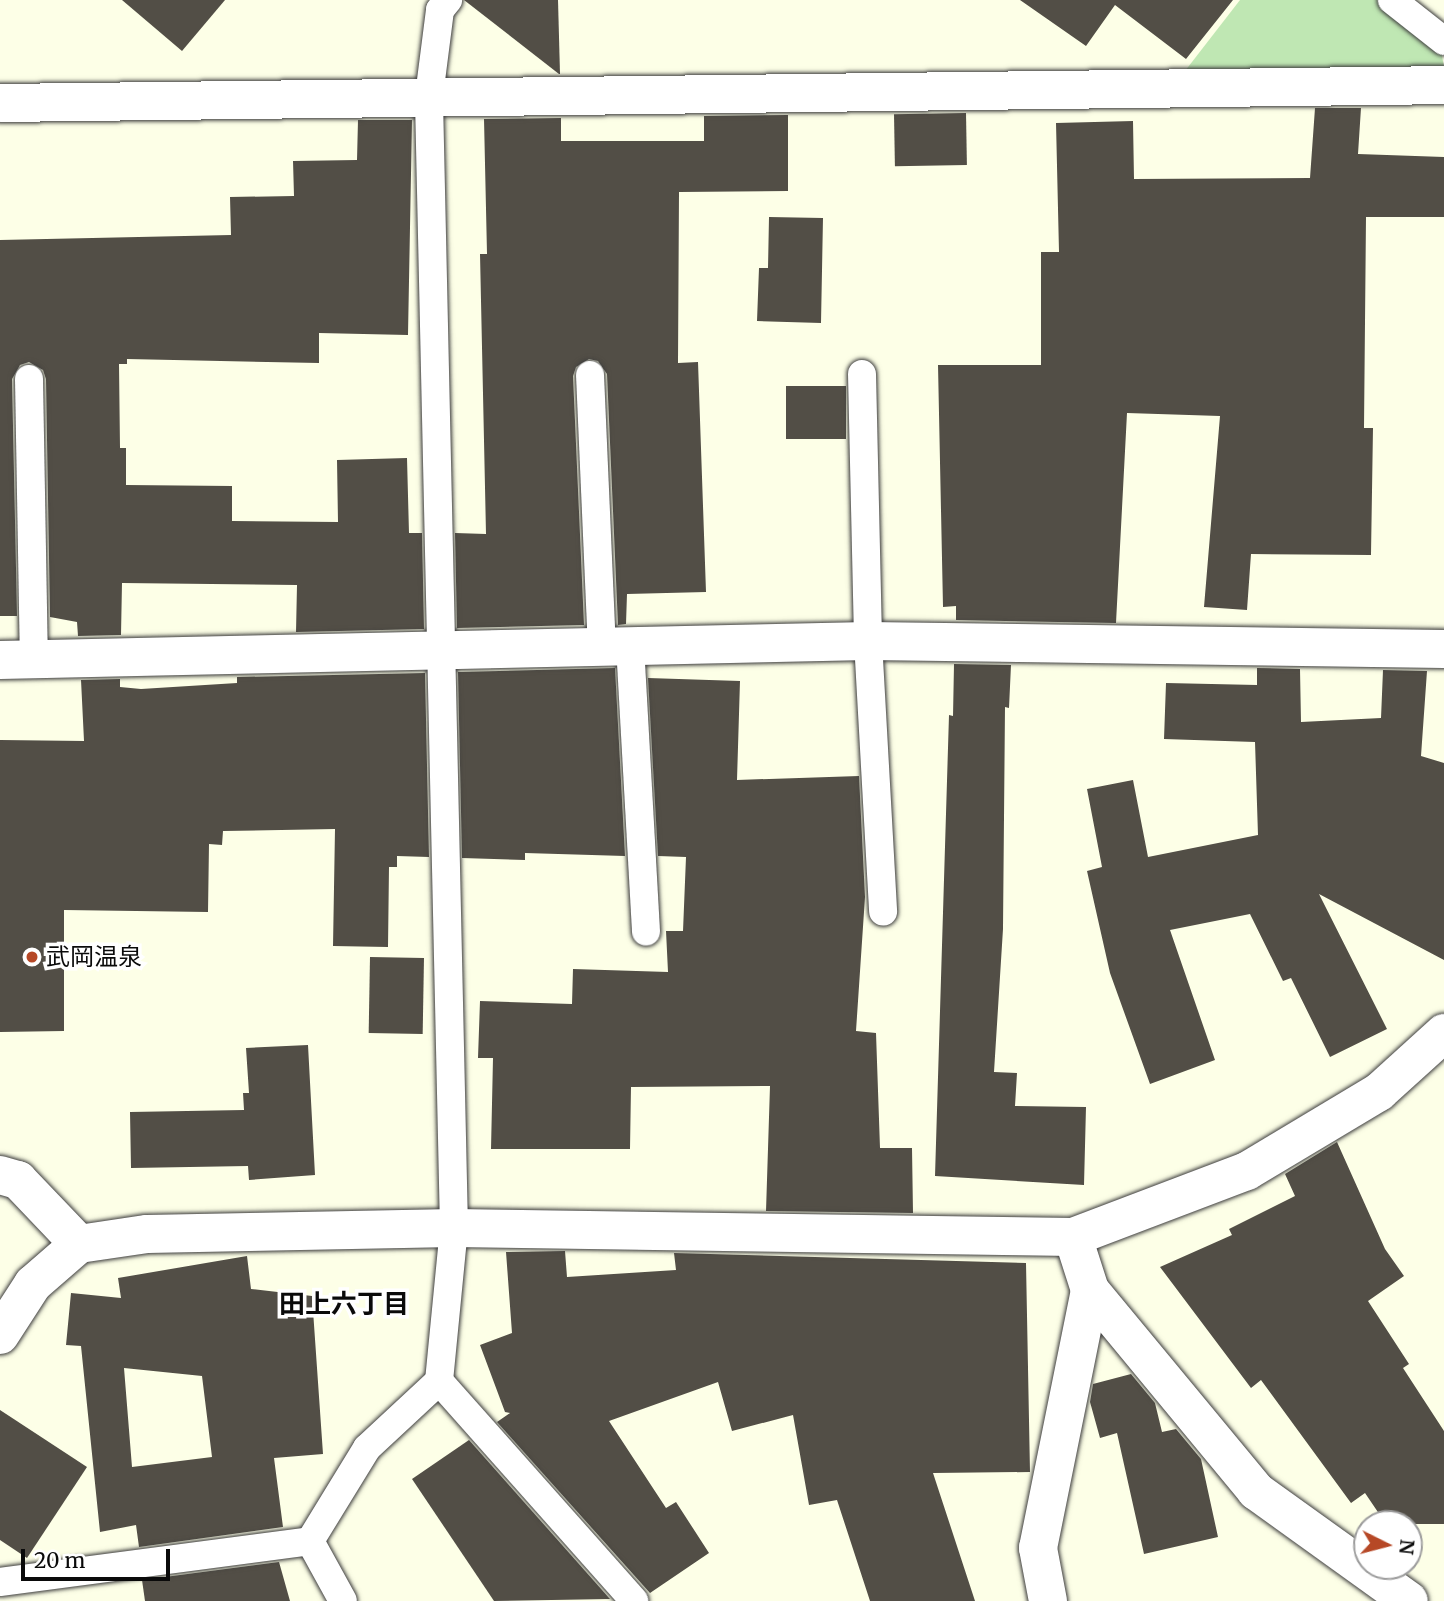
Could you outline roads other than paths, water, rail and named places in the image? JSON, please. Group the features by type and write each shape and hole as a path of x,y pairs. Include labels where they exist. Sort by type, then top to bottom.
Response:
{"street":[{"path":"0,103 1444,85"},
{"path":"17,660 441,648 868,641 1444,649"},
{"path":"0,1335 33,1284 79,1244 147,1234 454,1228 1073,1237 1247,1171 1379,1092 1444,1033"},
{"path":"0,1175 18,1180 79,1244"},
{"path":"1073,1237 1090,1290 1256,1491 1409,1601"},
{"path":"1048,1601 1038,1548 1090,1290"}],"lane":[{"path":"310,1541 367,1448 439,1381 454,1228 429,96 440,10 448,0"},
{"path":"1392,0 1444,41"},
{"path":"862,374 868,641 883,912"},
{"path":"590,375 646,932"},
{"path":"17,660 29,379"},
{"path":"439,1381 634,1601"},
{"path":"0,1582 310,1541"},
{"path":"310,1541 343,1601"}],"place":[{"name":"武岡温泉","path":"32,957"}],"district":[{"name":"田上六丁目","path":"344,1304"}]}
